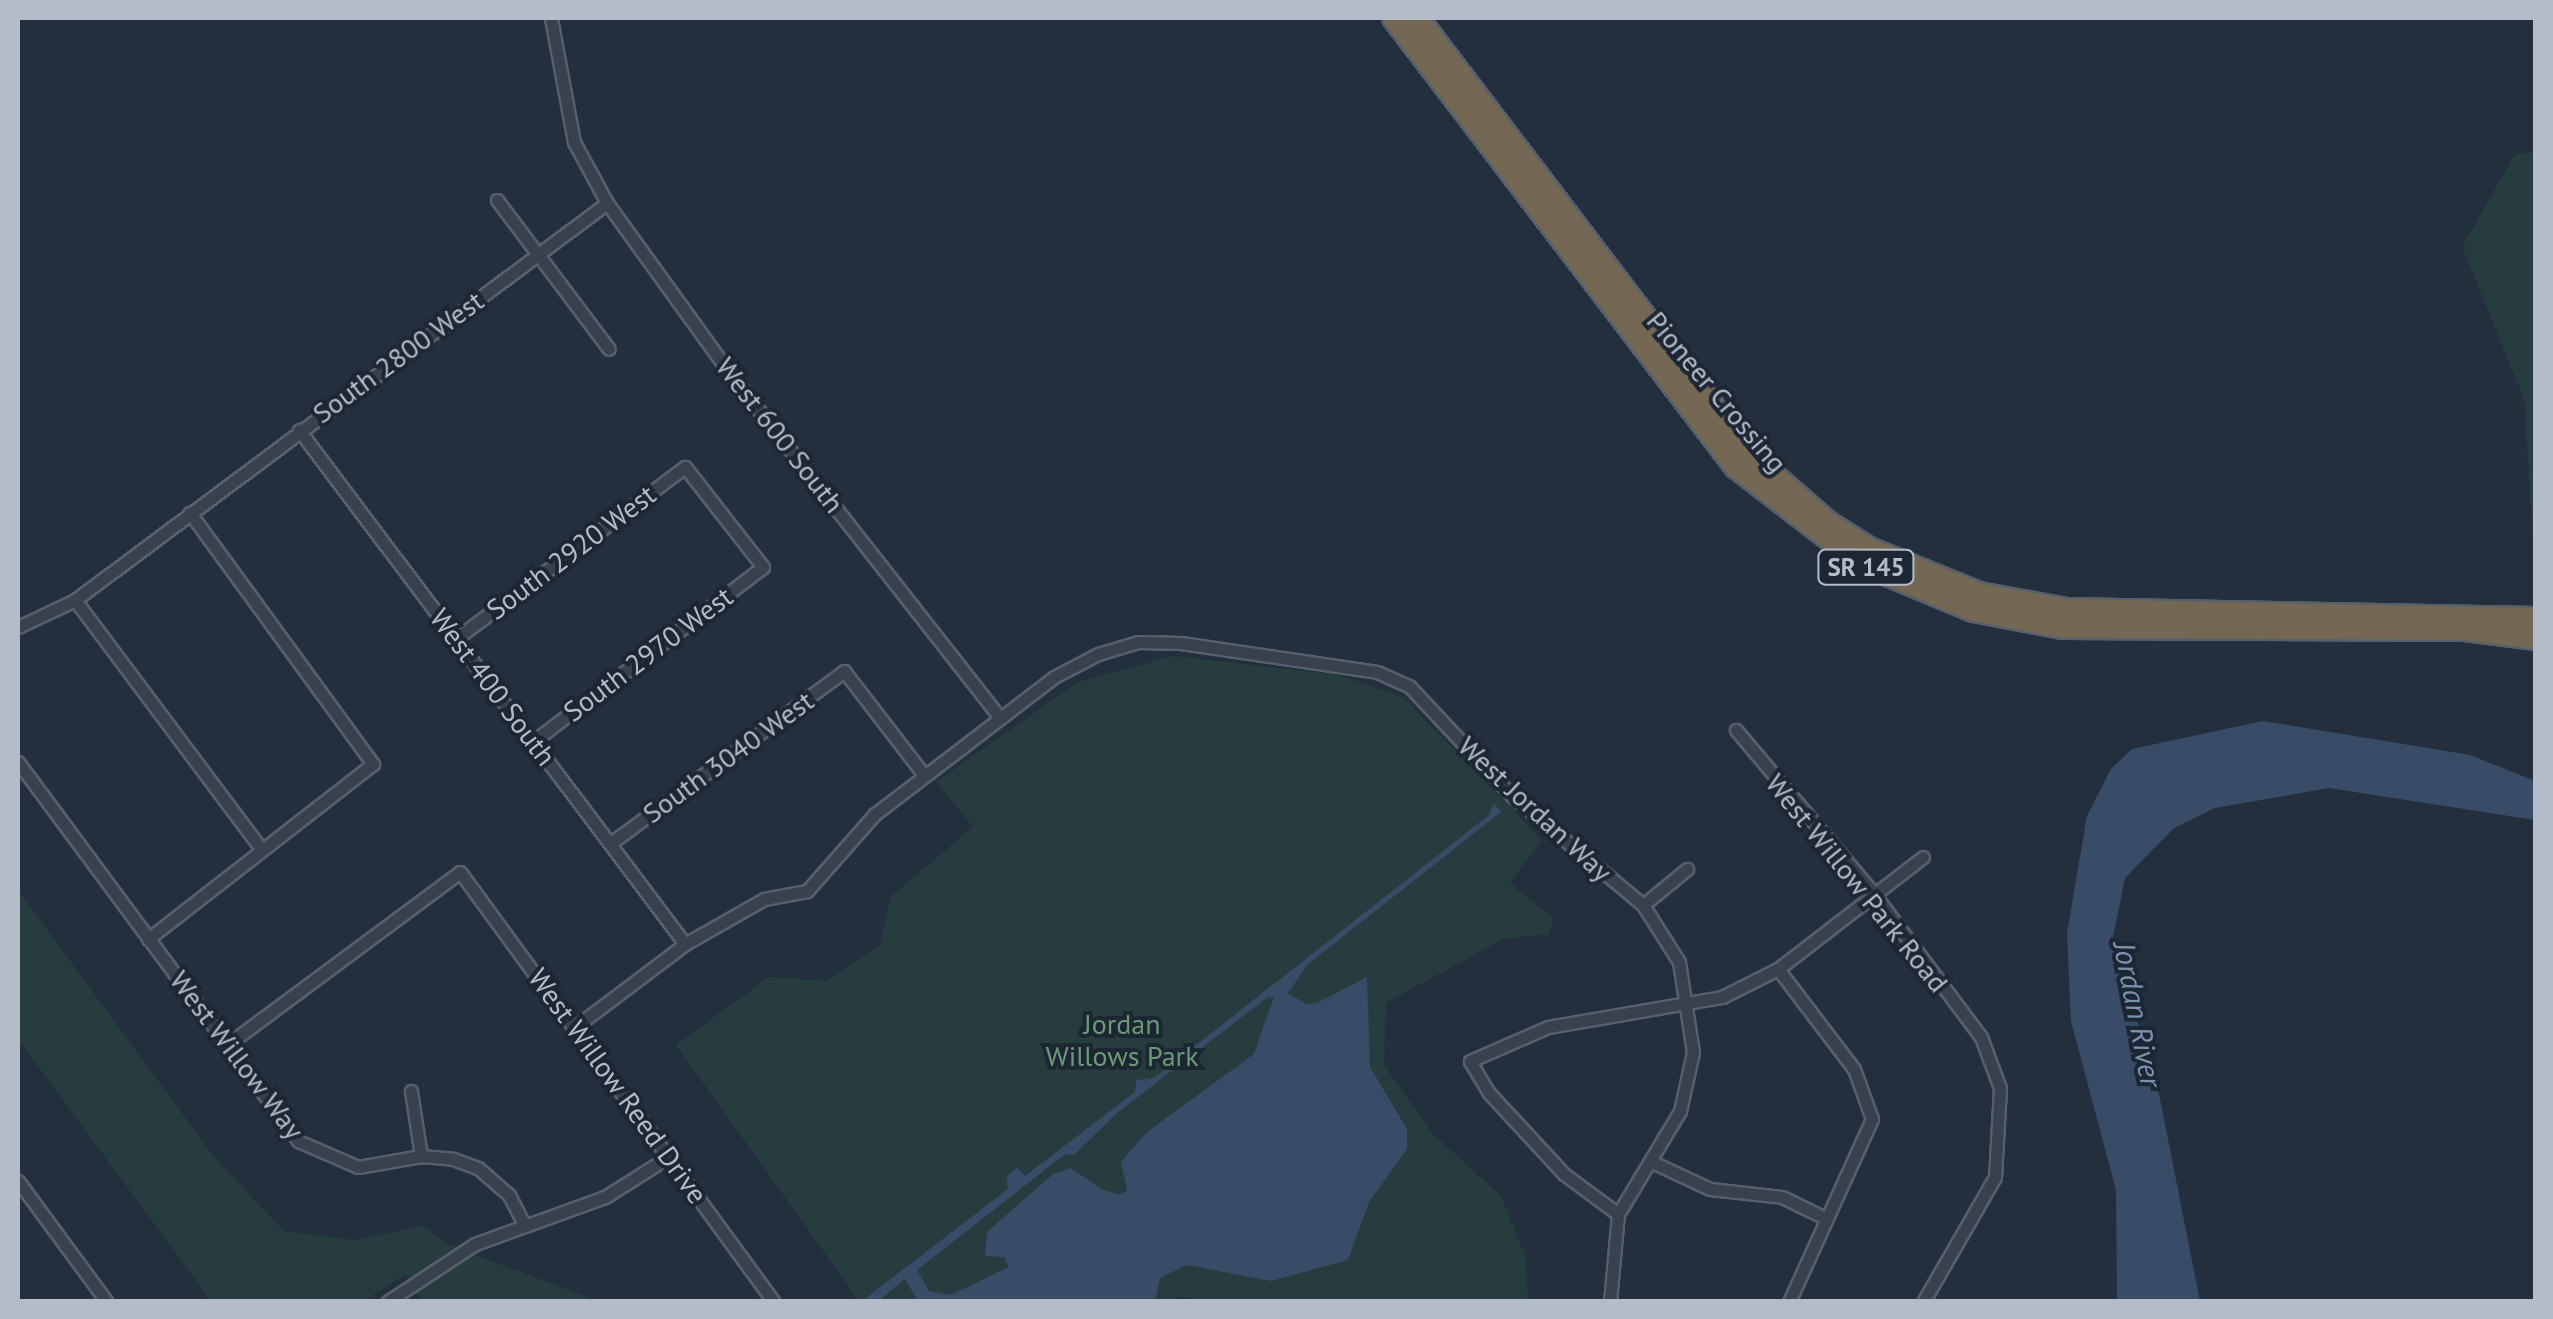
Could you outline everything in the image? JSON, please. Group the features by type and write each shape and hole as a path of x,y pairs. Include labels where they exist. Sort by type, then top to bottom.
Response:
{"highway":[{"name":"Pioneer Crossing","path":"1394,18 1736,467 1861,564 1956,606 2062,628 2465,630 2536,638"},
{"name":"Pioneer Crossing","path":"1418,18 1749,453 1828,522 1869,548 1979,593 2066,609 2536,618"}],"street":[{"name":"West 600 South","path":"552,18 574,142 608,203 730,372 1000,718"},
{"path":"497,200 609,349"},
{"name":"South 2800 West","path":"18,627 75,600 608,203"},
{"name":"West 400 South","path":"299,430 685,944"},
{"name":"South 2920 West","path":"456,638 685,467"},
{"name":"South 2970 West","path":"534,741 763,567 685,467"},
{"path":"148,939 373,764 190,513"},
{"path":"75,600 262,850"},
{"name":"West Jordan Way","path":"1000,718 1054,677 1138,642 1377,672 1410,687 1513,796 1642,905 1678,962 1690,1004 1693,1052 1680,1111 1618,1214"},
{"name":"South 3040 West","path":"611,843 844,671 924,775"},
{"path":"575,1027 685,944 764,899 807,891 875,814 1000,718"},
{"name":"West Willow Park Road","path":"1736,730 1874,894 1981,1037 2000,1088 2000,1152 1995,1176 1922,1302"},
{"name":"West Willow Way","path":"18,762 298,1140 322,1156 358,1166 421,1156 478,1168 509,1195 523,1223"},
{"path":"1610,1302 1618,1214 1564,1174 1489,1093 1470,1061 1548,1027 1722,997 1778,969 1923,857"},
{"path":"1642,905 1687,869"},
{"name":"West Willow Reed Drive","path":"227,1045 460,872 774,1302"},
{"path":"1778,969 1865,1088 1869,1138 1823,1217 1789,1302"},
{"path":"411,1091 421,1156"},
{"path":"388,1301 475,1244 523,1223 605,1197 670,1156"},
{"path":"1652,1162 1710,1189 1782,1198 1823,1217"},
{"path":"18,1181 107,1302"}],"green space":[{"path":"2536,152 2535,571 2524,399 2462,247 2515,154"},
{"name":"Jordan Willows Park","path":"1173,656 1339,675 1404,698 1542,840 1510,883 1554,919 1549,934 1503,939 1386,1003 1384,1065 1433,1134 1501,1196 1526,1259 1528,1301 1208,1302 1176,1296 1174,1302 859,1301 676,1045 769,977 826,981 880,945 891,896 973,827 936,782 1078,682"},
{"path":"18,890 215,1158 284,1231 355,1240 424,1226 449,1245 598,1301 421,1301 406,1274 364,1301 211,1301 18,1039"}],"water":[{"path":"2263,721 2470,755 2535,781 2535,820 2329,788 2215,808 2174,828 2125,878 2112,942 2157,1084 2200,1301 2117,1301 2116,1190 2071,1021 2067,933 2087,816 2111,769 2132,749"},
{"path":"1494,803 1501,812 1307,965 1288,993 1306,1004 1317,1003 1367,977 1370,1067 1407,1129 1407,1149 1369,1202 1348,1260 1271,1281 1187,1265 1160,1278 1155,1301 910,1301 916,1298 905,1279 878,1301 862,1301 1008,1189 1007,1176 1017,1168 1025,1176 1135,1092 1136,1080 1154,1078 1489,815","holes":["1268,997 1274,997 1254,1054 1147,1132 1121,1162 1127,1190 1119,1195 1104,1190 1070,1168 1053,1174 987,1232 985,1256 1004,1257 1009,1267 951,1295 929,1291 917,1270 1064,1155 1075,1154 1117,1113"]}],"water label":[{"name":"Jordan River","path":"2138,1014"}]}
